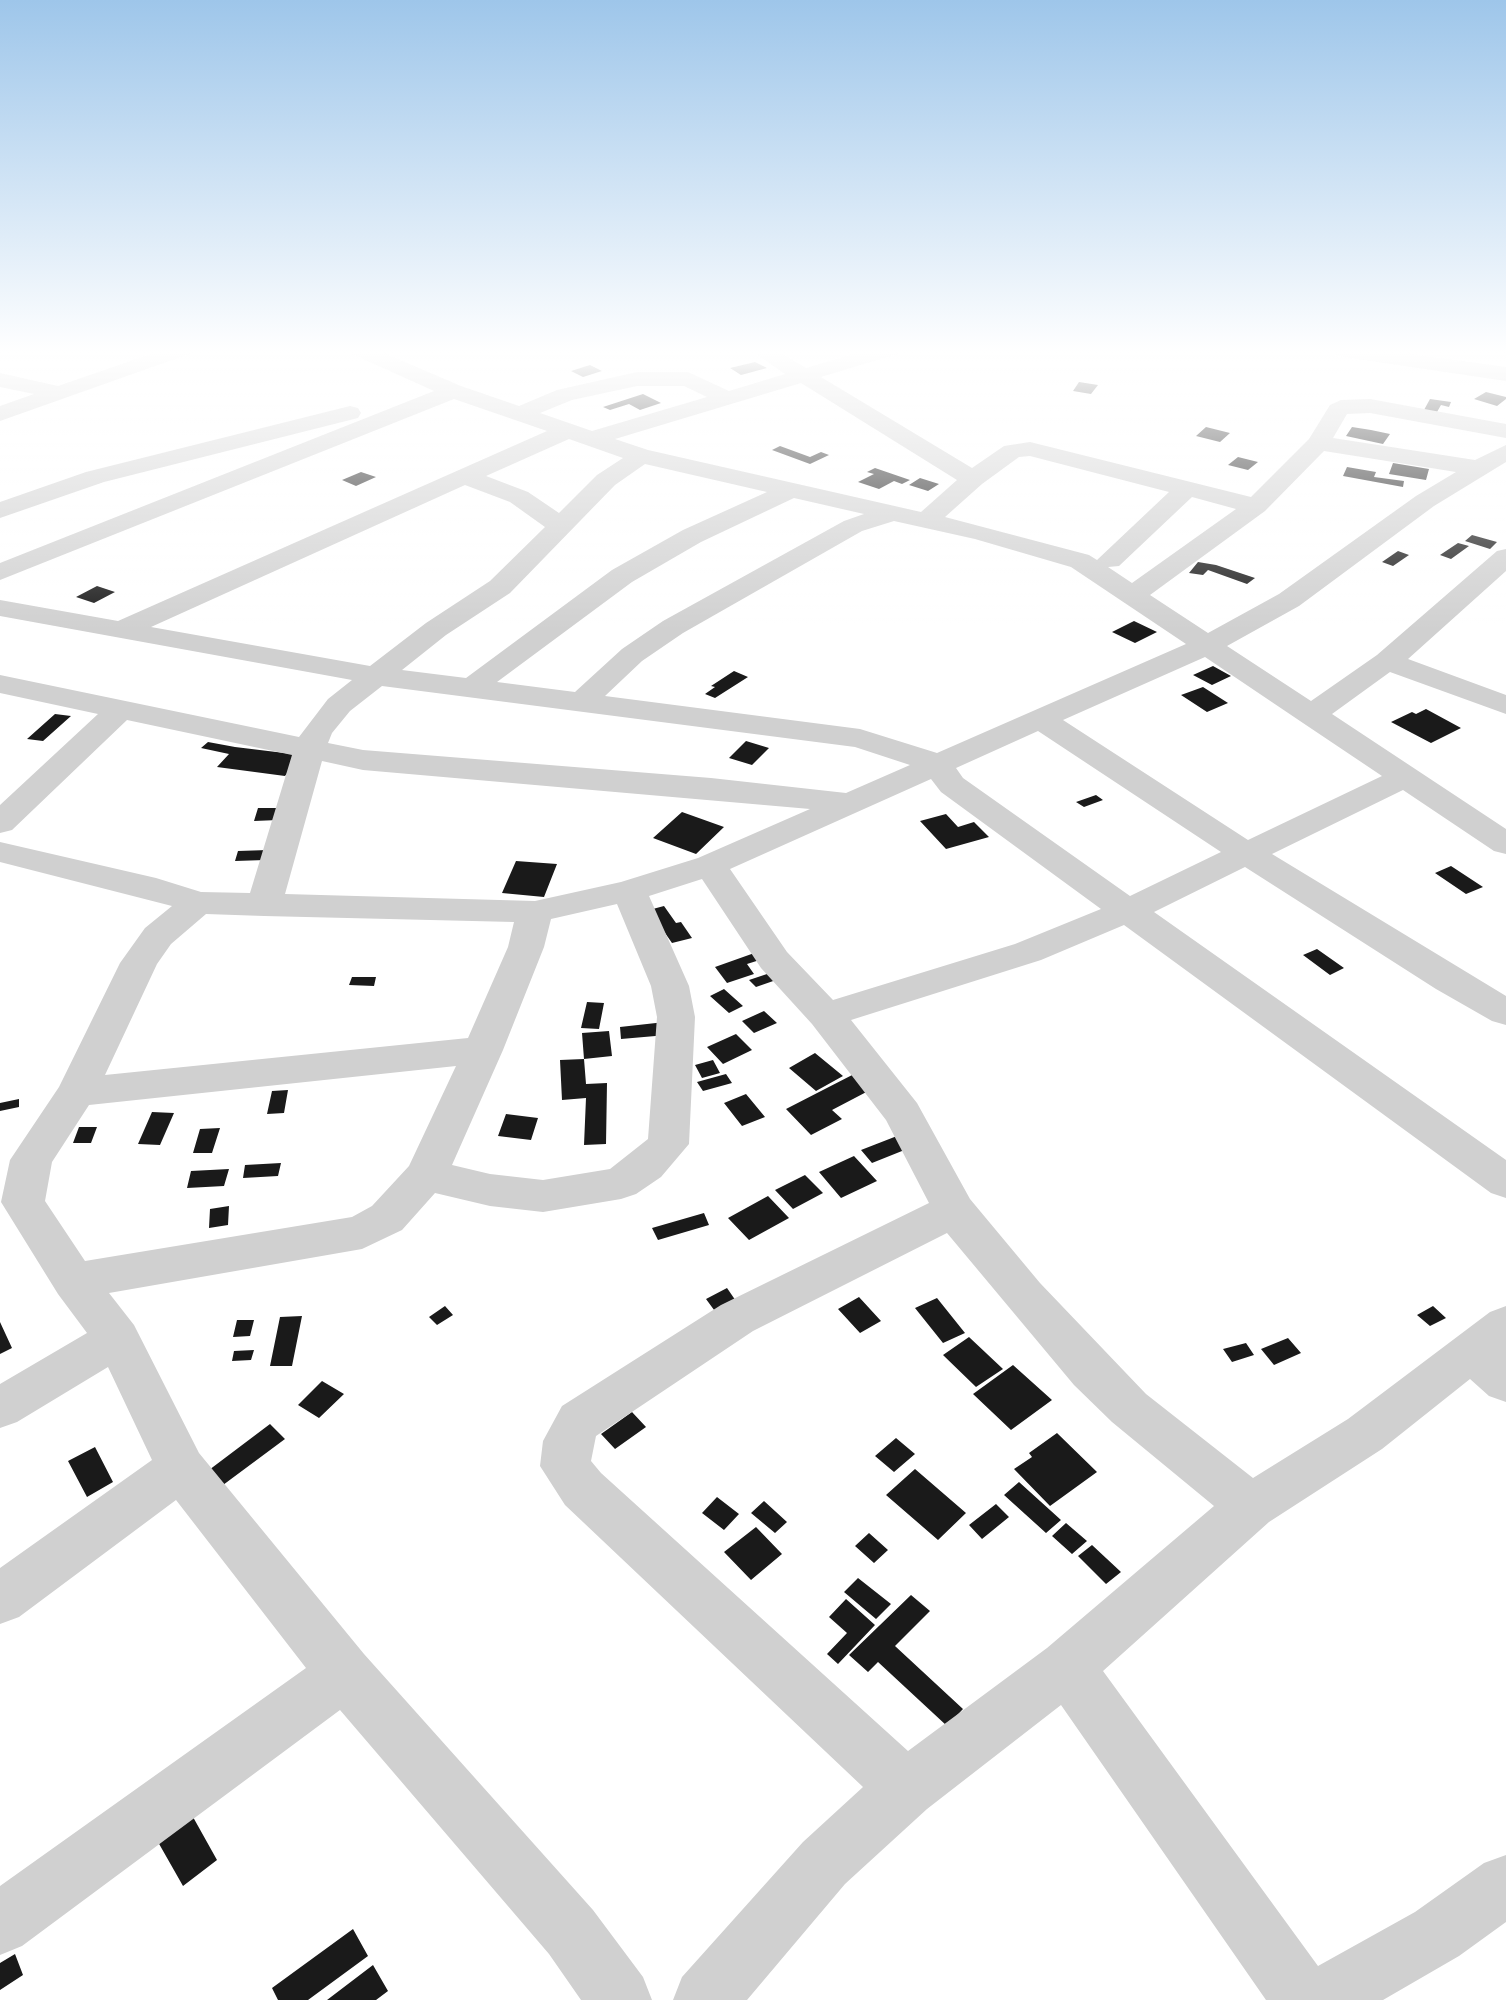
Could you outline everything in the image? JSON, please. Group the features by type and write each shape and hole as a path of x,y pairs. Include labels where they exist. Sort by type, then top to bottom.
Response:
{"street":[{"path":"0,510 95,477 221,443"},
{"path":"0,572 321,443"},
{"path":"118,631 466,477 556,443"},
{"path":"603,443 641,456 1025,544 1080,561 1506,844"},
{"path":"914,443 973,479"},
{"path":"1132,596 1256,506 1319,443"},
{"path":"1321,443 1479,468"},
{"path":"926,521 973,479 1012,451 1030,449 1256,506"},
{"path":"0,852 156,889 198,903 535,912 629,891 710,865 1206,646 1289,600 1425,501 1506,452"},
{"path":"264,905 317,731 339,705 436,629 500,587 606,480 641,456"},
{"path":"466,477 519,497 562,527"},
{"path":"1110,560 1189,487"},
{"path":"472,688 547,629 622,576 692,536 792,490"},
{"path":"582,702 632,655 673,627 853,526 890,514"},
{"path":"1311,715 1387,661 1506,557"},
{"path":"1080,561 1184,559"},
{"path":"0,608 377,676 860,738 936,763 952,785 1506,1182"},
{"path":"1387,661 1506,705"},
{"path":"0,684 363,760 711,788 849,803"},
{"path":"0,823 120,710"},
{"path":"1039,718 1244,852 1506,1012"},
{"path":"826,1015 1028,952 1129,910 1405,777"},
{"path":"710,865 774,960 826,1015 903,1113 954,1210 1024,1296 1091,1371 1129,1408 1251,1506"},
{"path":"426,1175 490,1190 543,1196 621,1183 646,1166 668,1144 676,1017 670,986 629,891"},
{"path":"198,903 158,936 139,963 77,1092 31,1160 11,1210 74,1281 117,1338 181,1468 344,1673 571,1932 620,2000"},
{"path":"74,1281 362,1232 387,1218 426,1175 526,947 535,912"},
{"path":"77,1092 483,1050"},
{"path":"906,1788 583,1489 565,1466 568,1441 579,1421 737,1318 954,1210"},
{"path":"0,1408 117,1338"},
{"path":"705,2000 824,1863 906,1788 1067,1667 1251,1506 1495,1353"},
{"path":"0,1599 181,1468"},
{"path":"1067,1667 1304,2000"},
{"path":"0,1924 344,1673"},
{"path":"1321,2000 1437,1934 1506,1885"}],"building":[{"path":"780,446 810,457 821,452 829,455 810,464 772,450"},
{"path":"1238,457 1258,462 1248,470 1228,465"},
{"path":"1393,463 1429,469 1426,480 1389,474"},
{"path":"1347,467 1376,472 1374,477 1404,481 1403,487 1343,476"},
{"path":"875,468 910,480 902,484 894,481 879,489 858,482 874,474 867,472"},
{"path":"361,472 376,477 356,486 342,480"},
{"path":"920,478 939,484 928,491 909,485"},
{"path":"1472,535 1497,542 1490,549 1465,541"},
{"path":"1458,543 1469,546 1451,559 1440,555"},
{"path":"1398,551 1409,555 1393,566 1382,562"},
{"path":"1198,562 1255,578 1247,584 1208,570 1203,575 1189,573"},
{"path":"97,586 115,592 94,603 76,597"},
{"path":"1134,621 1157,632 1135,643 1112,632"},
{"path":"1213,666 1231,676 1212,685 1193,675"},
{"path":"734,671 748,677 715,698 705,694 715,687 711,686"},
{"path":"1203,687 1228,703 1207,712 1181,695"},
{"path":"1426,709 1461,728 1431,743 1391,722"},
{"path":"55,714 71,716 43,741 27,739"},
{"path":"746,741 769,748 752,765 729,758"},
{"path":"208,742 301,755 285,776 217,767 229,754 201,748"},
{"path":"1096,795 1103,800 1084,807 1076,802"},
{"path":"258,808 282,808 278,820 254,821"},
{"path":"682,812 724,827 696,854 653,838"},
{"path":"946,814 958,827 974,822 989,837 946,849 920,821"},
{"path":"268,850 265,860 235,861 238,851"},
{"path":"516,861 557,864 544,897 502,893"},
{"path":"1451,866 1483,887 1466,894 1435,873"},
{"path":"664,906 692,938 672,943 649,910"},
{"path":"1317,949 1344,968 1330,975 1303,955"},
{"path":"760,951 766,958 747,964 754,974 727,983 715,967"},
{"path":"773,972 779,979 756,987 749,980"},
{"path":"352,977 376,977 374,986 349,985"},
{"path":"724,989 743,1006 729,1013 710,996"},
{"path":"587,1002 604,1003 599,1029 581,1028"},
{"path":"764,1011 777,1023 754,1033 742,1021"},
{"path":"665,1022 667,1035 621,1039 620,1027"},
{"path":"609,1031 612,1056 584,1059 582,1033"},
{"path":"736,1034 752,1050 723,1064 707,1047"},
{"path":"815,1053 843,1076 816,1091 789,1068"},
{"path":"584,1059 586,1084 607,1083 606,1144 584,1145 586,1098 562,1100 560,1060"},
{"path":"713,1060 720,1073 702,1078 695,1065"},
{"path":"858,1072 874,1088 832,1110 842,1119 811,1135 786,1109"},
{"path":"726,1074 732,1083 703,1091 697,1082"},
{"path":"288,1090 284,1113 267,1114 272,1091"},
{"path":"746,1094 765,1117 742,1126 724,1103"},
{"path":"19,1099 19,1107 0,1111 0,1103"},
{"path":"152,1112 174,1113 160,1145 138,1144"},
{"path":"506,1114 538,1118 531,1140 498,1136"},
{"path":"79,1127 97,1127 91,1143 73,1143"},
{"path":"220,1128 212,1153 193,1153 200,1129"},
{"path":"897,1136 907,1149 872,1163 861,1150"},
{"path":"854,1156 877,1181 841,1198 819,1172"},
{"path":"281,1163 278,1176 243,1178 245,1165"},
{"path":"229,1169 224,1186 187,1188 191,1171"},
{"path":"805,1175 823,1193 793,1209 775,1190"},
{"path":"768,1196 789,1218 749,1240 728,1218"},
{"path":"229,1206 228,1225 209,1228 210,1209"},
{"path":"704,1213 709,1225 658,1240 652,1228"},
{"path":"727,1288 738,1304 717,1314 706,1299"},
{"path":"859,1297 881,1321 860,1333 838,1309"},
{"path":"937,1298 965,1333 943,1343 915,1308"},
{"path":"445,1306 453,1315 437,1325 429,1317"},
{"path":"1433,1306 1446,1318 1430,1326 1417,1315"},
{"path":"302,1316 292,1366 270,1366 280,1317"},
{"path":"237,1320 254,1320 250,1336 233,1337"},
{"path":"0,1322 12,1348 0,1354"},
{"path":"969,1337 1003,1369 976,1387 943,1355"},
{"path":"1288,1338 1301,1353 1274,1365 1261,1349"},
{"path":"1246,1343 1254,1355 1232,1362 1223,1349"},
{"path":"254,1350 251,1360 232,1361 234,1351"},
{"path":"1013,1365 1052,1400 1011,1430 973,1394"},
{"path":"322,1381 344,1394 319,1418 298,1405"},
{"path":"632,1412 646,1427 615,1449 601,1434"},
{"path":"270,1424 285,1439 223,1485 209,1470"},
{"path":"1057,1433 1097,1472 1050,1506 1014,1469 1032,1457 1029,1453"},
{"path":"896,1438 915,1454 894,1472 875,1456"},
{"path":"95,1447 113,1482 87,1497 68,1461"},
{"path":"915,1469 966,1513 938,1540 886,1495"},
{"path":"1019,1482 1061,1520 1046,1533 1004,1495"},
{"path":"717,1497 739,1514 724,1530 702,1513"},
{"path":"764,1501 787,1522 775,1533 751,1513"},
{"path":"996,1504 1009,1517 982,1539 969,1525"},
{"path":"1066,1523 1087,1541 1072,1554 1052,1536"},
{"path":"756,1527 782,1554 751,1580 724,1552"},
{"path":"869,1533 888,1550 874,1563 855,1546"},
{"path":"1092,1545 1121,1572 1106,1584 1078,1556"},
{"path":"858,1578 891,1604 876,1619 844,1592"},
{"path":"911,1595 930,1611 895,1646 963,1709 947,1726 878,1662 868,1672 849,1655"},
{"path":"846,1599 875,1625 838,1664 827,1654 847,1633 829,1617"},
{"path":"193,1817 217,1860 183,1886 158,1842"},
{"path":"353,1929 368,1956 308,2000 278,2000 272,1988"},
{"path":"15,1954 23,1975 0,1990 0,1963"},
{"path":"373,1965 388,1991 376,2000 327,2000"}]}
